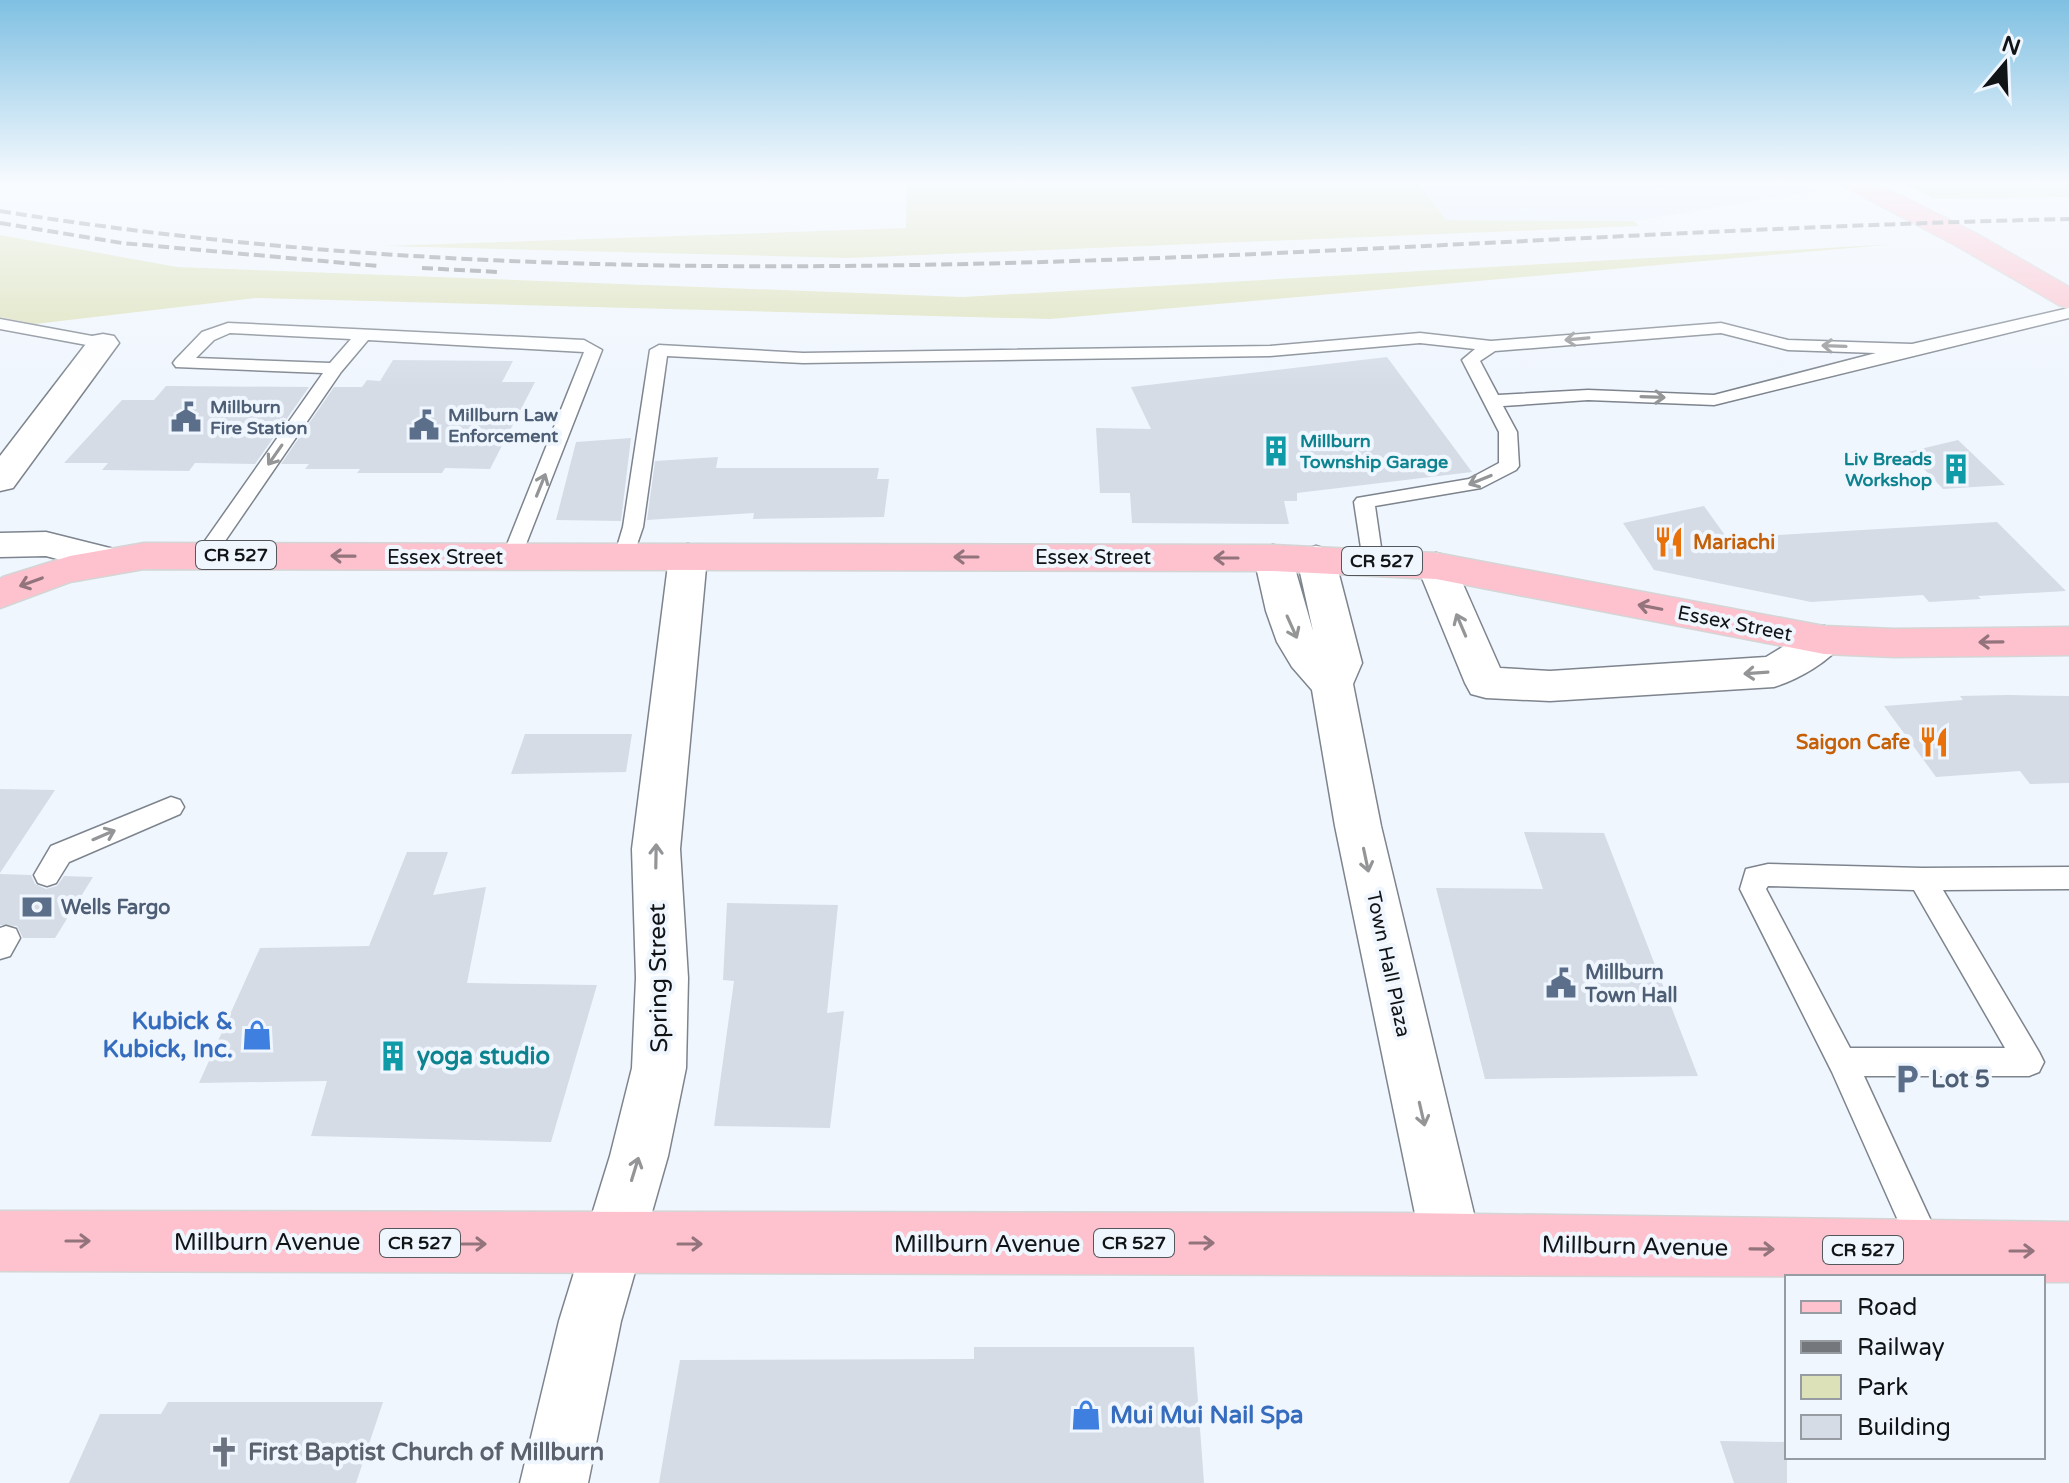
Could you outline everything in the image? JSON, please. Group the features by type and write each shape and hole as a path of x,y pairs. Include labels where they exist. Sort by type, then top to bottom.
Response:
{"main road":[{"path":"1985,250 2069,299"},
{"name":"Essex Street","path":"0,595 57,573 109,560 144,556 1273,558 1436,566 1824,640 1894,643 2069,641"},
{"name":"Millburn Avenue","path":"0,1241 1451,1243 2069,1252"}],"street":[{"path":"0,480 103,343"},
{"name":"Essex Street","path":"0,545 46,544 109,560"},
{"name":"Spring Street","path":"554,1483 590,1321 639,1156 659,1068 662,978 656,849 688,557"},
{"path":"1273,558 1286,616 1309,665 1332,684"},
{"name":"Town Hall Plaza","path":"1316,559 1341,663 1332,684 1350,784 1451,1243"},
{"path":"1436,566 1486,683 1550,686 1774,672 1824,640"}],"lane":[{"path":"1492,401 1588,395 1714,400 1912,349 2069,313"},
{"path":"0,324 103,343"},
{"path":"335,368 182,363 208,336 228,328 584,345 593,350 512,557"},
{"path":"624,557 633,527 659,350 803,358 1270,351 1420,338 1491,346 1721,328 1788,345 1912,349"},
{"path":"205,555 335,368 363,335"},
{"path":"1373,561 1364,502 1474,484 1509,466 1508,432 1471,360 1491,346"},
{"path":"47,875 60,854 171,807"},
{"path":"1929,1251 1842,1062 1753,889 1755,877 2069,878"},
{"path":"1842,1062 2029,1062 1922,879"}],"green space":[{"path":"0,250 84,250 177,267 963,297 1825,250 1050,319 256,298 35,324 0,317"},
{"path":"546,250 1040,250 847,258"}],"building":[{"name":"Millburn Township Garage","path":"1387,357 1472,472 1297,493 1297,501 1284,501 1289,524 1132,523 1130,493 1100,493 1096,428 1151,429 1131,387"},
{"name":"Millburn Law Enforcement","path":"393,360 513,361 502,382 535,382 490,469 445,468 442,473 357,473 360,469 305,469 309,464 281,464 334,387 362,387 367,380 380,381"},
{"name":"Millburn Fire Station","path":"166,386 309,387 255,464 195,463 189,471 102,470 108,463 64,463 122,400 154,400"},
{"path":"631,438 621,521 556,520 576,442"},
{"name":"Liv Breads Workshop","path":"1958,440 2005,485 1943,489 1908,452"},
{"path":"718,457 716,468 879,468 877,479 889,479 884,517 753,519 754,513 647,520 655,461"},
{"path":"1704,506 1727,538 1997,522 2066,591 1929,602 1923,595 1811,602 1654,570 1623,523"},
{"path":"1960,696 2069,696 2069,783 2030,784 2020,771 1936,777 1884,706 1963,700"},
{"path":"525,734 632,734 626,772 511,774"},
{"path":"0,789 55,790 0,873"},
{"name":"Millburn Town Hall","path":"1524,832 1604,833 1698,1076 1485,1079 1436,888 1543,889"},
{"path":"407,852 448,852 433,895 486,887 467,983 597,985 551,1142 311,1136 327,1081 199,1083 260,948 369,946"},
{"name":"Wells Fargo","path":"0,874 31,875 35,884 46,889 57,886 64,876 93,877 55,938 23,938 17,926 0,925"},
{"path":"727,903 838,905 827,1013 844,1011 830,1128 714,1126 734,981 723,980"},
{"path":"974,1347 1194,1347 1204,1483 659,1483 680,1360 974,1359"},
{"name":"First Baptist Church of Millburn","path":"168,1402 383,1402 356,1483 69,1483 100,1414 161,1414"},
{"path":"1720,1441 1785,1442 1787,1483 1734,1483"}],"railway":[{"path":"202,250 378,266"},
{"path":"352,250 516,261 774,266 1033,262 1331,250"},
{"path":"422,268 498,272"}],"place":[{"name":"Millburn Fire Station","path":"186,417"},
{"name":"Millburn Law Enforcement","path":"424,425"},
{"name":"Millburn Township Garage","path":"1276,451"},
{"name":"Liv Breads Workshop","path":"1956,469"},
{"name":"Mariachi","path":"1669,542"},
{"name":"Saigon Cafe","path":"1934,742"},
{"name":"Wells Fargo","path":"37,907"},
{"name":"Millburn Town Hall","path":"1561,983"},
{"name":"Kubick & Kubick, Inc.","path":"257,1035"},
{"name":"yoga studio","path":"393,1056"},
{"name":"Lot 5","path":"1907,1079"},
{"name":"Mui Mui Nail Spa","path":"1086,1415"},
{"name":"First Baptist Church of Millburn","path":"224,1452"}]}
